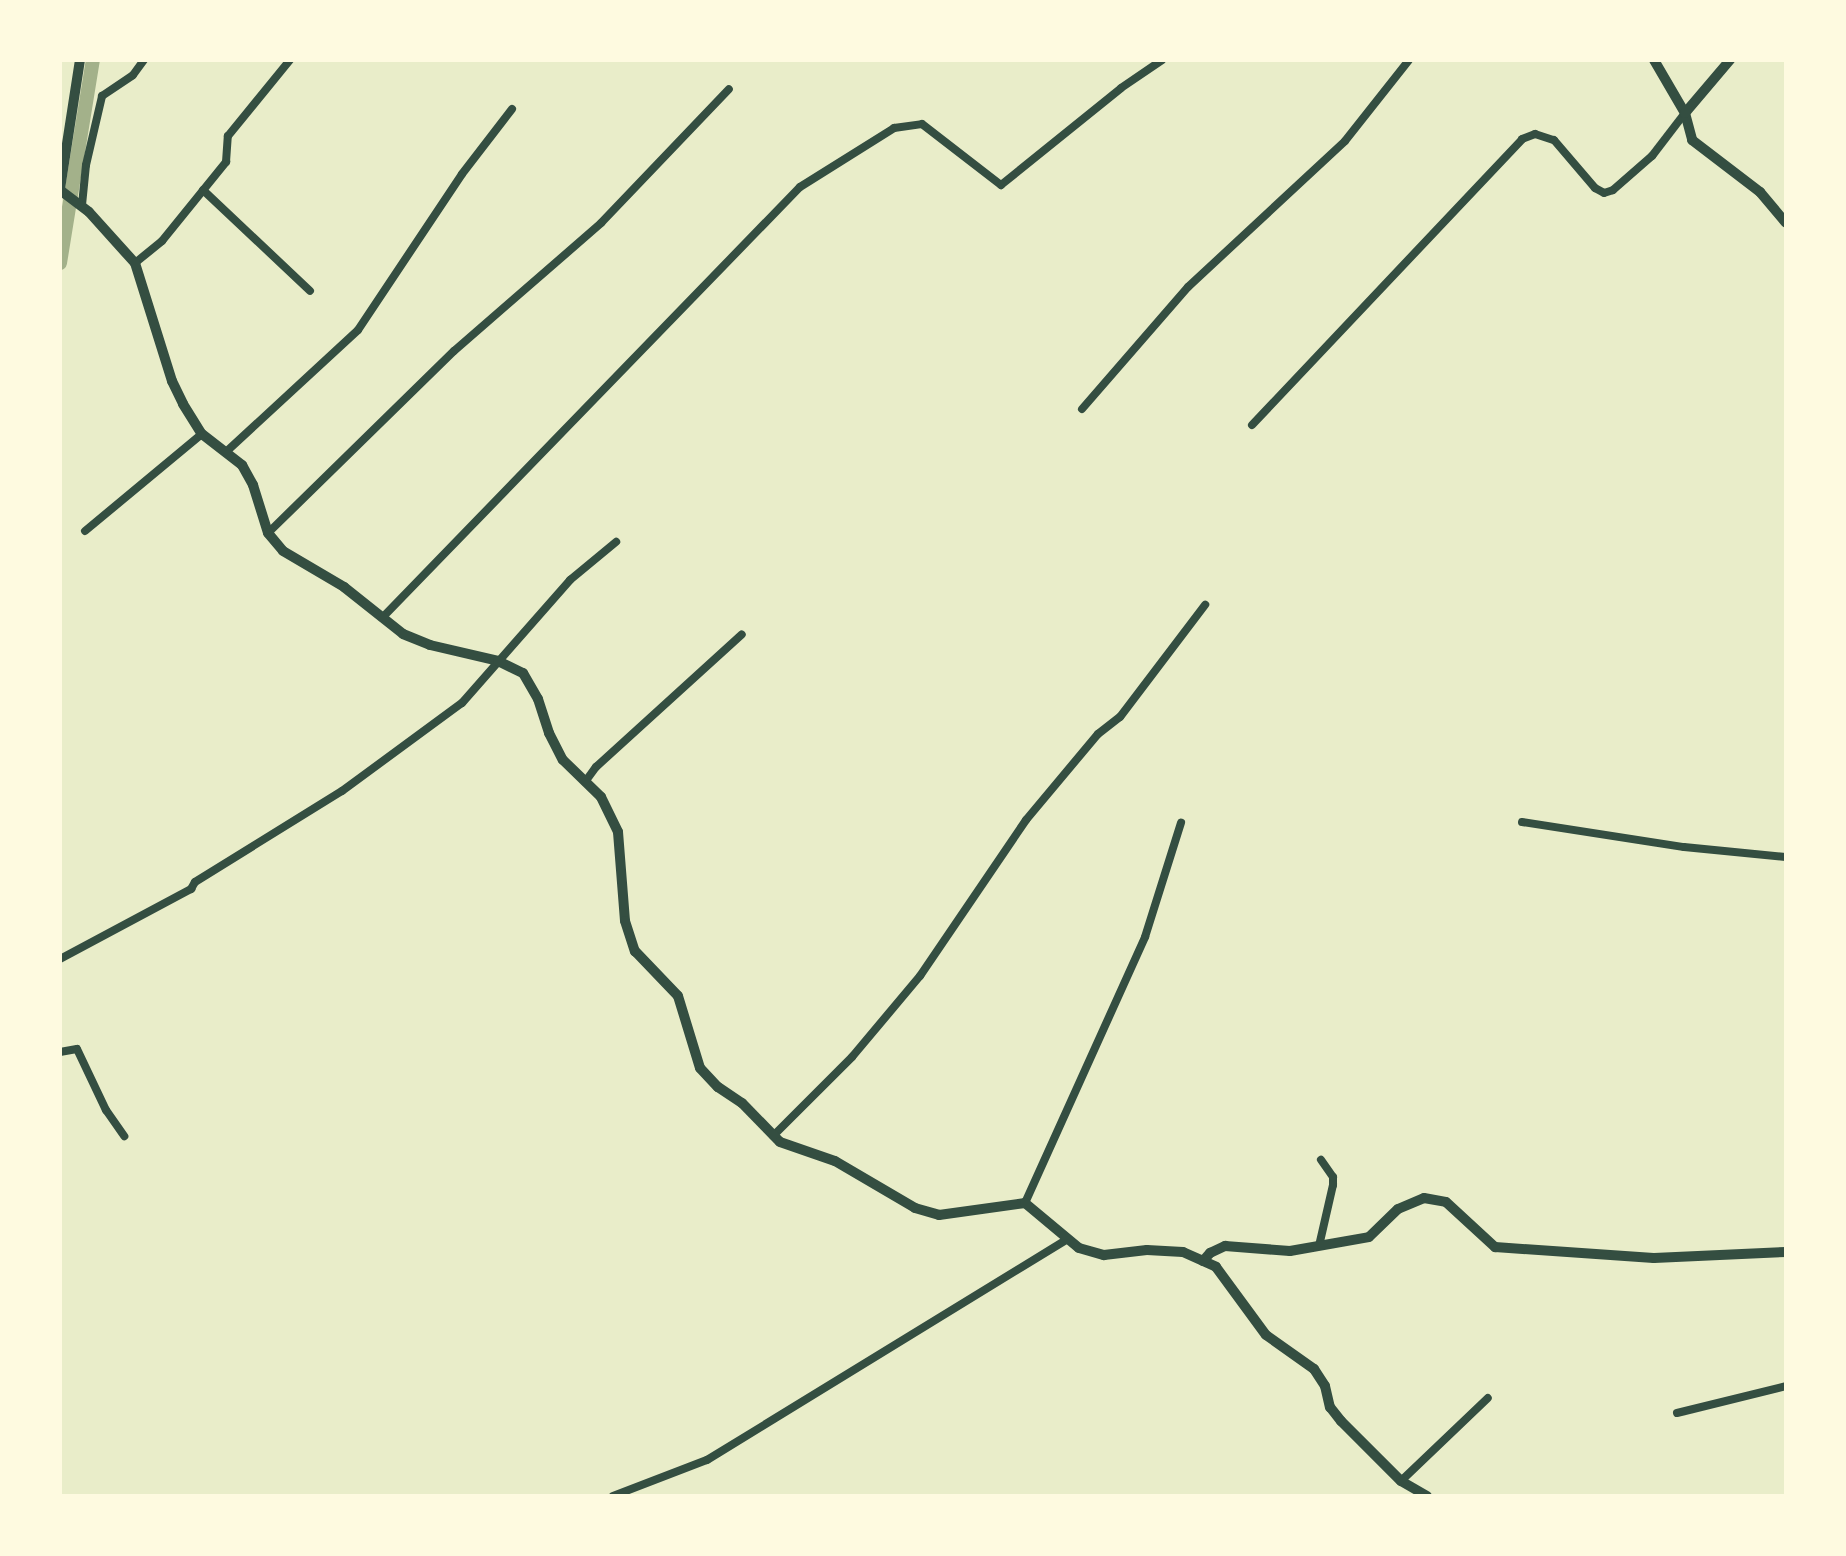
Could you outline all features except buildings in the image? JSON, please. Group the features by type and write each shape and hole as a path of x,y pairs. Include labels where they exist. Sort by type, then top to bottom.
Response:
{"street":[{"path":"80,60 62,191 79,203 135,263 172,381 202,434 227,451 253,485 268,533 283,551 344,587 403,634 430,645 498,661 523,673 538,699 563,760 601,797 618,832 625,921 635,951 678,996 700,1068 718,1087 742,1103 780,1142 835,1161 915,1208 939,1215 1025,1203 1079,1248 1104,1255 1147,1250 1183,1252 1216,1267 1232,1284 1250,1317 1266,1335 1314,1369 1341,1421 1401,1481 1427,1496"},
{"path":"79,203 102,96 133,75 144,60"},
{"path":"135,263 162,241 226,162 228,136 290,60"},
{"path":"382,618 800,187 894,128 922,124 1001,185 1121,88 1162,60"},
{"path":"1082,409 1188,287 1345,141 1409,60"},
{"path":"1654,60 1685,113 1692,140 1760,192 1786,223"},
{"path":"1252,425 1522,139 1535,134 1554,140 1595,188 1604,193 1613,190 1652,156 1730,60"},
{"path":"268,533 454,351 601,223 729,89"},
{"path":"227,451 358,330 462,174 512,109"},
{"path":"203,190 310,291"},
{"path":"85,531 202,434"},
{"path":"60,959 191,889 195,882 342,791 462,703 570,580 616,542"},
{"path":"773,1136 852,1057 920,976 1026,820 1098,734 1120,717 1205,605"},
{"path":"585,782 596,767 742,634"},
{"path":"1522,822 1684,847 1786,857"},
{"path":"1025,1203 1145,937 1181,823"},
{"path":"60,1052 77,1049 106,1110 124,1136"},
{"path":"1319,1246 1333,1185 1333,1177 1321,1160"},
{"path":"1203,1261 1210,1253 1225,1246 1290,1251 1369,1237 1398,1209 1424,1198 1446,1202 1495,1247 1654,1258 1786,1252"},
{"path":"613,1496 707,1460 1068,1239"},
{"path":"1677,1413 1786,1386"},
{"path":"1401,1481 1488,1398"}],"waterway":[{"path":"60,263 93,60"}]}
